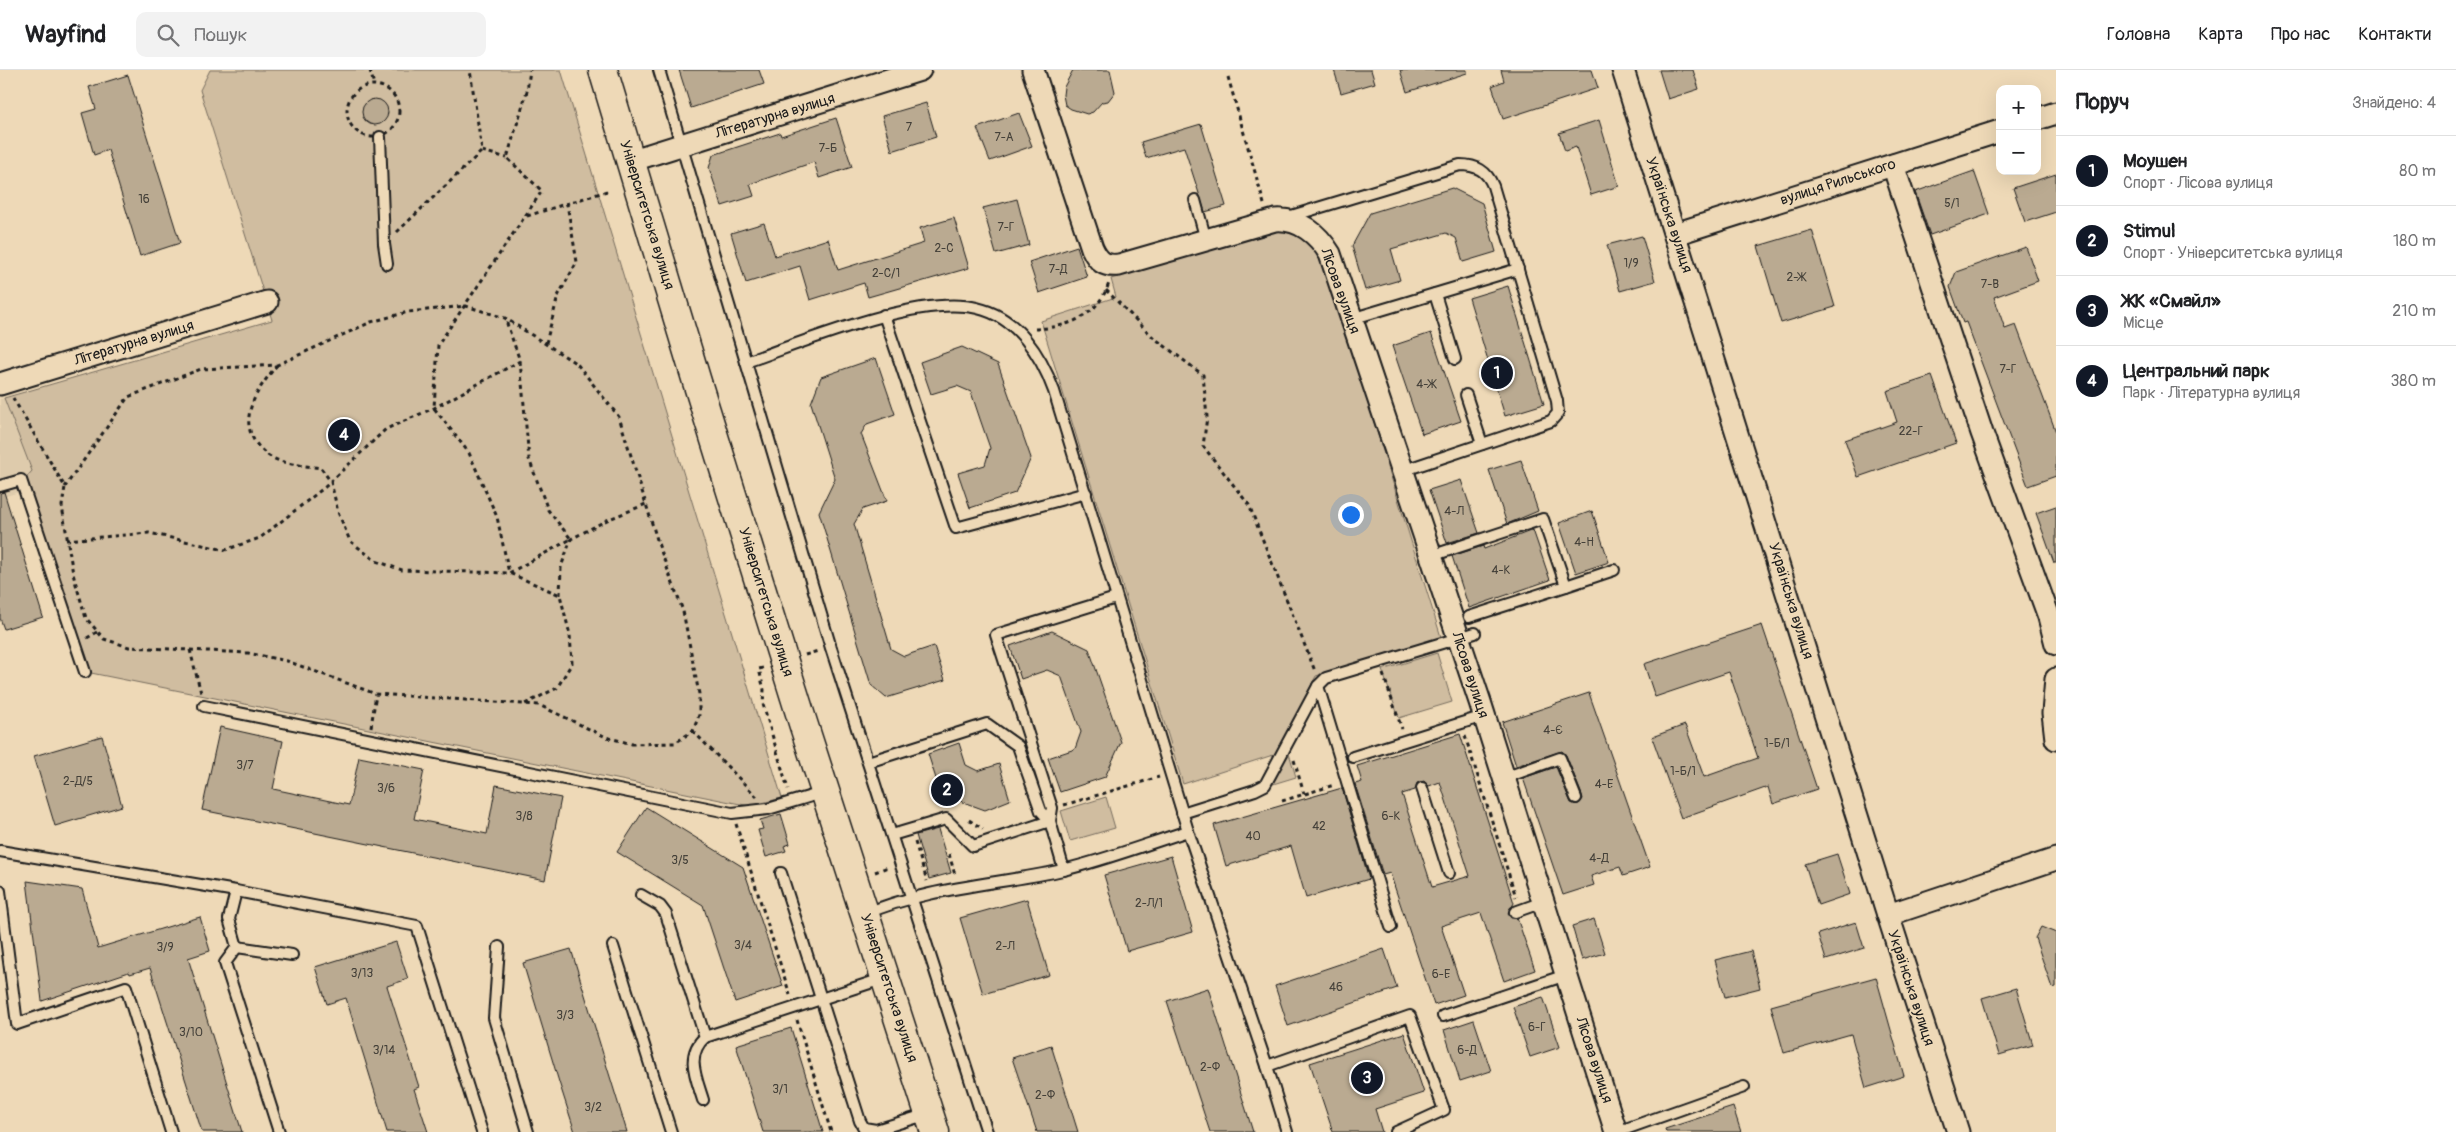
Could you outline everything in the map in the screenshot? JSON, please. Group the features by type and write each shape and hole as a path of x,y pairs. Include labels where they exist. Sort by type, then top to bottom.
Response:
{"main road":[{"name":"Університетська вулиця","path":"603,70 706,410 932,1123"}],"street":[{"name":"Літературна вулиця","path":"630,161 920,70"},
{"path":"1033,70 1095,254 1103,264 1119,265 1206,240 1270,213"},
{"name":"Українська вулиця","path":"1623,70 1888,916 1958,1132"},
{"path":"2041,118 2056,113"},
{"name":"вулиця Рильського","path":"1675,234 1996,132"},
{"path":"1893,165 1982,433 2050,616 2056,644"},
{"name":"Лісова вулиця","path":"1270,213 1306,227 1323,243 1330,254 1431,556 1467,636 1484,716 1616,1132"},
{"name":"Літературна вулиця","path":"3,383 267,302"},
{"path":"2056,679 2053,713 2056,739"},
{"path":"1888,916 2056,859"}],"lane":[{"path":"658,70 831,648 987,1132"},
{"path":"380,137 384,244 387,264"},
{"path":"1270,213 1460,165 1472,166 1486,174 1493,186 1557,401 1558,413 1551,421 1402,471"},
{"path":"1195,200 1206,240"},
{"path":"1351,319 1518,269"},
{"path":"1434,294 1455,360"},
{"path":"746,362 884,315 940,306 970,306 987,311 1014,329 1032,345 1049,377 1086,493 1170,774 1172,791 1182,813 1267,1066 1287,1132"},
{"path":"884,315 956,528 1086,493"},
{"path":"1466,395 1482,444"},
{"path":"0,486 21,480 85,672"},
{"path":"1431,556 1543,519 1566,586"},
{"path":"1469,618 1614,570"},
{"path":"1064,870 1050,820 1052,808 996,635 1116,598"},
{"path":"1182,813 1255,790 1265,785 1320,684 1326,678 1467,636"},
{"path":"1320,684 1391,927"},
{"path":"204,706 732,813 768,809 826,791"},
{"path":"1353,757 1407,745 1484,716"},
{"path":"868,762 987,724 1018,746 1041,811 1050,820"},
{"path":"1504,778 1560,758 1576,798"},
{"path":"1422,788 1449,873"},
{"path":"892,835 946,819 973,846 1050,820"},
{"path":"865,914 884,905 913,898 1064,870 1188,831"},
{"path":"0,851 236,891 417,926 482,1132"},
{"path":"781,873 860,1121 864,1128 876,1130 932,1123"},
{"path":"0,891 17,1024 126,987 171,1132"},
{"path":"236,891 229,919 237,947"},
{"path":"642,895 660,906 666,914 705,1037"},
{"path":"1518,911 1544,902"},
{"path":"499,946 494,1018 528,1132"},
{"path":"613,946 671,1132"},
{"path":"237,947 292,955"},
{"path":"237,947 225,963 278,1132"},
{"path":"1444,1016 1566,975"},
{"path":"703,1100 692,1063 694,1052 705,1037 886,978"},
{"path":"1267,1066 1410,1016 1444,1110 1396,1132"},
{"path":"1616,1132 1744,1087"}],"path":[{"path":"370,70 374,85"},
{"path":"470,70 482,151"},
{"path":"507,158 530,70"},
{"path":"1228,77 1270,213"},
{"path":"374,85 384,87 393,94 398,103 400,114 390,132 380,137 369,138 359,134 352,128 347,119 346,109 349,100 355,92 363,87 374,85"},
{"path":"482,151 507,158 542,191 438,345 434,408 469,453 497,517 510,573"},
{"path":"384,244 482,151"},
{"path":"526,216 607,191"},
{"path":"546,342 558,296 577,262 567,204"},
{"path":"1014,329 1050,328 1073,322 1098,305 1119,265"},
{"path":"1106,290 1153,337 1203,375 1207,417 1203,446 1249,505 1320,684"},
{"path":"466,306 505,318 546,342 577,364 619,417 646,504 683,611 699,694 699,715 693,731 675,743 632,744 606,737 539,705 376,694 287,661 248,653 129,647 104,639 91,626 83,610 66,540 62,506 65,487 128,397 201,369 277,365 371,322 408,312 466,306"},
{"path":"505,318 520,361 529,459 548,510 572,539"},
{"path":"66,540 149,532 225,550 260,538 331,482 386,430 434,408 520,361"},
{"path":"277,365 258,388 248,413 253,436 266,453 289,463 321,468 331,482 338,512 350,541 376,560 402,570 510,573 560,596"},
{"path":"3,383 65,487"},
{"path":"510,573 607,520 646,504"},
{"path":"525,704 558,688 572,663 570,635 560,596 561,567 572,539"},
{"path":"190,650 204,706"},
{"path":"1381,668 1398,719"},
{"path":"368,740 376,694"},
{"path":"1461,724 1518,911"},
{"path":"693,731 768,809"},
{"path":"1297,772 1304,794"},
{"path":"1052,808 1170,774"},
{"path":"1282,801 1347,781"},
{"path":"732,813 831,1132"},
{"path":"961,816 982,829 991,826"},
{"path":"915,840 928,886"},
{"path":"947,880 956,877 949,854"}],"shaded area":[{"path":"210,70 561,70 782,798 750,806 91,673 25,479 32,471 4,398 272,320 200,90"},
{"path":"1276,230 1299,234 1320,249 1441,637 1316,676 1276,754 1183,784 1041,321 1116,297 1111,279"},
{"path":"4,398 32,472 25,479 19,492 0,498 0,399"},
{"path":"1437,653 1452,702 1399,718 1382,670"},
{"path":"1288,750 1296,777 1273,784 1272,779"},
{"path":"1106,797 1115,828 1070,841 1061,811"}],"building":[{"path":"679,70 759,70 764,84 691,108"},
{"path":"1073,70 1110,70 1115,92 1108,101 1102,102 1093,112 1087,114 1071,109 1065,105 1063,95 1064,87"},
{"path":"1334,70 1371,70 1375,83 1341,93"},
{"path":"1400,70 1467,70 1467,73 1407,92"},
{"path":"1501,70 1592,70 1598,88 1503,119 1492,86 1504,81"},
{"path":"1659,70 1693,70 1699,89 1668,99"},
{"path":"128,75 180,243 140,256 108,150 94,155 82,113 96,109 89,87"},
{"path":"375,99 384,103 388,112 384,121 375,125 366,121 362,112 366,103"},
{"path":"926,103 936,137 892,151 882,116"},
{"path":"1019,113 1032,146 990,161 977,128"},
{"path":"836,118 852,167 819,178 814,162 750,184 754,196 722,206 709,168 713,155 780,133 781,136"},
{"path":"1599,120 1619,186 1591,195 1576,147 1565,151 1559,133"},
{"path":"1201,124 1226,206 1205,212 1184,147 1146,158 1141,142"},
{"path":"1974,171 1989,214 1930,235 1915,192"},
{"path":"2056,174 2056,212 2025,222 2013,188"},
{"path":"1452,188 1482,203 1496,252 1463,262 1456,238 1446,233 1391,249 1400,280 1365,290 1352,246 1370,213"},
{"path":"1017,199 1029,245 996,254 983,208"},
{"path":"954,218 969,268 868,297 864,283 810,300 800,266 746,283 731,233 764,223 775,256 828,239 838,270 924,243 920,228"},
{"path":"1812,230 1835,307 1781,323 1758,246"},
{"path":"1642,236 1655,281 1620,291 1607,245"},
{"path":"1077,246 1087,277 1039,293 1029,262"},
{"path":"2026,247 2038,281 1994,297 2005,329 2016,325 2056,432 2056,476 2028,486 1966,322 1963,323 1950,287 1956,272"},
{"path":"1508,286 1544,404 1505,416 1469,298"},
{"path":"1431,333 1461,421 1422,434 1392,346"},
{"path":"962,347 998,364 1031,458 1015,493 970,508 958,473 985,465 990,448 971,392 957,386 931,394 920,362"},
{"path":"876,358 895,414 867,424 861,434 887,501 863,509 854,524 891,649 904,656 934,646 945,680 886,698 871,685 819,512 835,479 811,403 821,377"},
{"path":"1932,376 1956,443 1858,477 1845,440 1897,422 1887,391"},
{"path":"1521,460 1538,511 1507,524 1489,470"},
{"path":"1461,480 1479,533 1447,543 1429,490"},
{"path":"4,492 43,617 4,629 0,618 0,493"},
{"path":"2056,506 2056,563 2054,563 2036,513"},
{"path":"1592,511 1609,562 1576,573 1559,523"},
{"path":"1533,530 1550,580 1469,608 1452,556 1483,546 1484,549"},
{"path":"1762,625 1817,789 1773,804 1768,787 1681,818 1652,737 1685,725 1704,777 1758,758 1729,672 1655,697 1644,664"},
{"path":"1052,631 1089,649 1121,742 1105,777 1060,792 1048,758 1075,749 1081,732 1061,676 1047,670 1021,679 1010,646"},
{"path":"1589,693 1650,867 1623,876 1620,867 1591,876 1594,885 1563,895 1523,778 1556,767 1571,803 1579,804 1583,799 1582,795 1566,755 1562,751 1516,766 1502,722"},
{"path":"220,727 283,741 273,789 349,805 359,757 424,770 414,819 487,834 496,785 561,798 545,880 202,810"},
{"path":"1460,734 1514,903 1508,914 1511,918 1517,918 1535,970 1504,981 1481,913 1441,926 1464,995 1434,1005 1390,873 1383,875 1355,784 1362,782 1357,766","holes":["1424,781 1429,786 1440,782 1470,876 1432,887 1402,794 1415,790 1417,783"]},
{"path":"102,736 122,806 55,826 34,756"},
{"path":"959,743 966,765 978,771 999,764 1010,800 985,810 941,794 928,754"},
{"path":"1342,788 1369,879 1306,898 1291,846 1226,866 1214,825"},
{"path":"646,807 743,867 783,986 735,1002 703,905 617,852"},
{"path":"781,814 790,844 784,846 786,851 766,857 758,830 763,829 760,820"},
{"path":"938,829 951,873 929,879 916,835"},
{"path":"1837,854 1850,894 1818,905 1805,864"},
{"path":"1171,856 1193,932 1127,951 1104,875"},
{"path":"27,881 82,889 98,948 200,917 210,951 188,958 242,1132 202,1132 150,968 130,974 129,972 42,1001"},
{"path":"1027,899 1049,975 983,994 960,918"},
{"path":"1594,919 1605,953 1582,960 1572,926"},
{"path":"1856,922 1864,948 1826,960 1818,934"},
{"path":"2041,927 2056,933 2056,987 2052,988 2035,938"},
{"path":"396,942 408,979 387,986 419,1087 414,1089 428,1132 387,1132 346,998 327,1004 315,967"},
{"path":"571,949 627,1132 575,1132 559,1082 523,963"},
{"path":"1384,949 1397,988 1288,1026 1275,986"},
{"path":"1751,951 1760,988 1725,997 1715,960"},
{"path":"1876,977 1904,1076 1866,1088 1851,1034 1784,1053 1771,1006"},
{"path":"1208,988 1253,1132 1210,1132 1167,1001"},
{"path":"2016,988 2033,1045 1999,1055 1982,998"},
{"path":"1543,997 1560,1047 1530,1057 1513,1007"},
{"path":"1474,1020 1491,1071 1460,1081 1444,1030"},
{"path":"791,1028 823,1132 763,1132 736,1045"},
{"path":"1404,1033 1424,1093 1375,1109 1382,1132 1333,1132 1310,1063"},
{"path":"1051,1045 1078,1132 1037,1132 1012,1058"},
{"path":"1733,1107 1741,1132 1666,1132 1665,1129"}],"place":[{"name":"Моушен","path":"1497,373"},
{"name":"Центральний парк","path":"344,435"},
{"name":"Stimul","path":"947,790"},
{"name":"ЖК «Смайл»","path":"1367,1078"}]}
